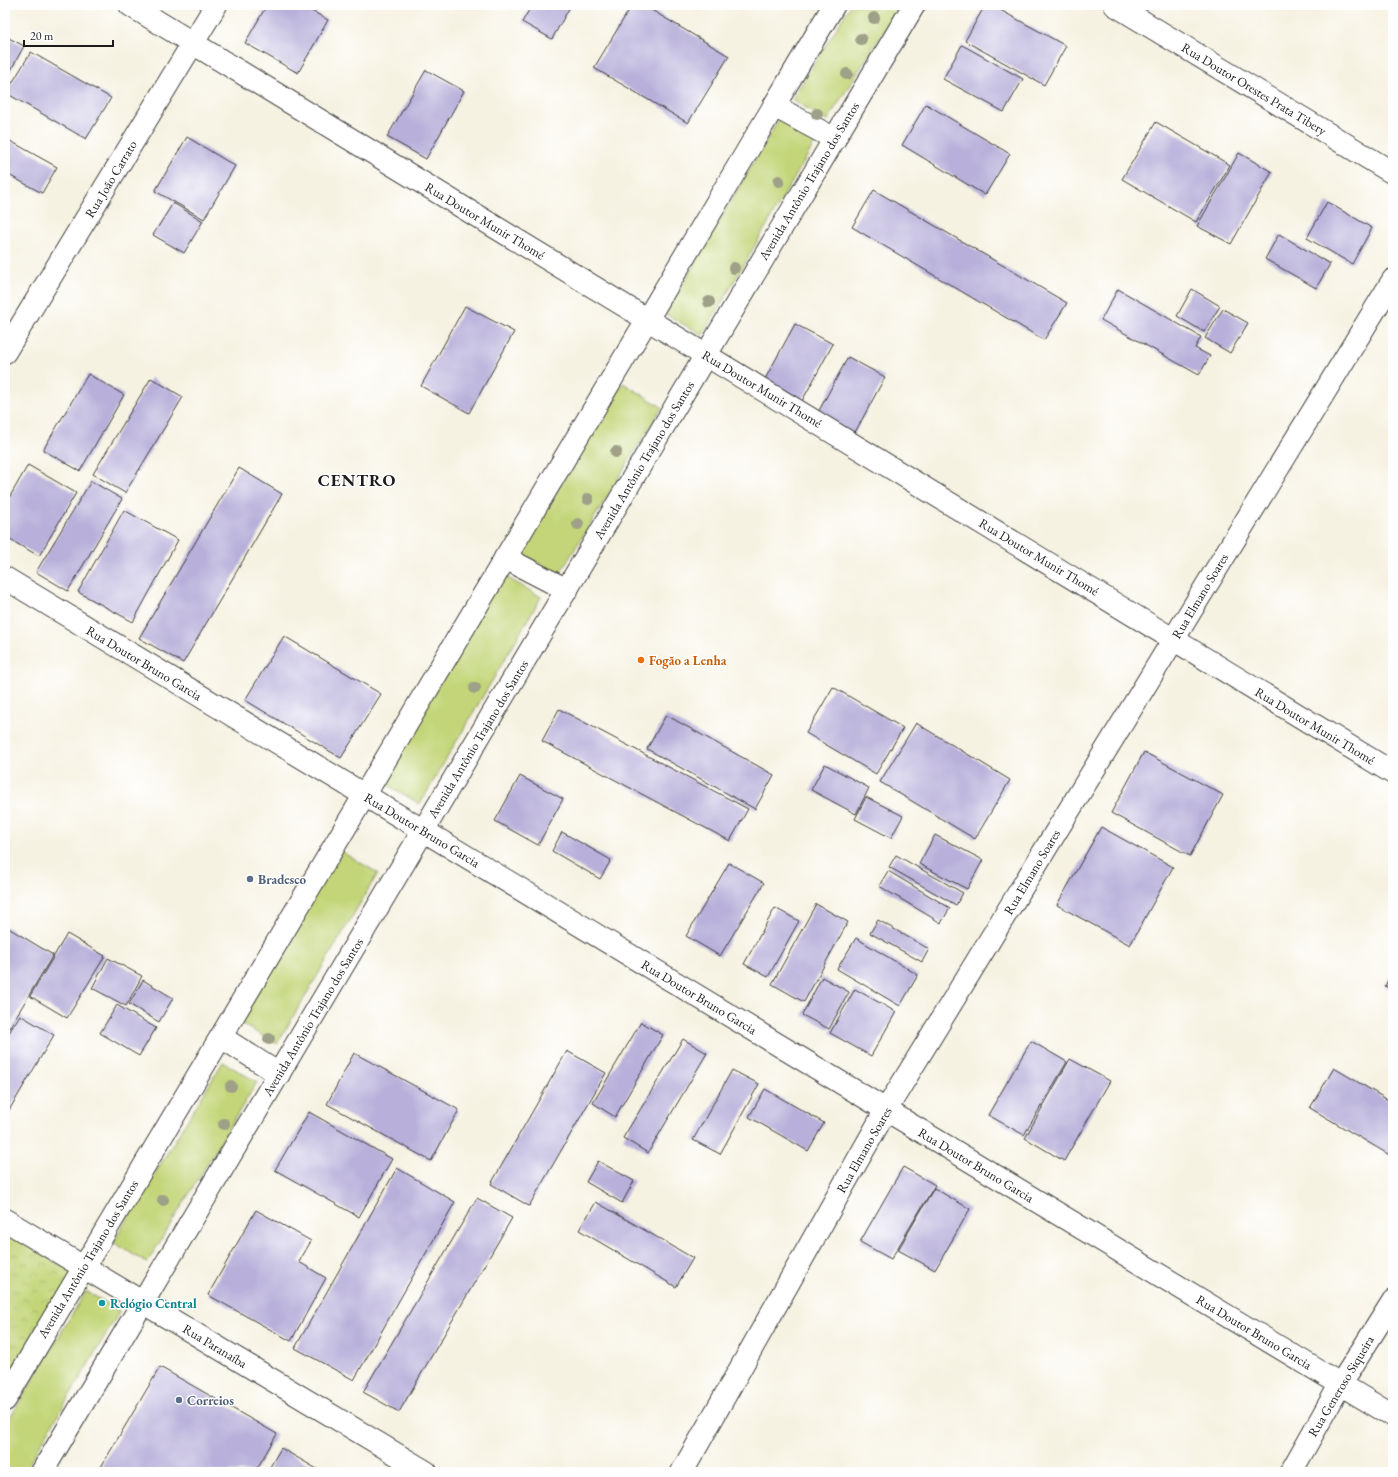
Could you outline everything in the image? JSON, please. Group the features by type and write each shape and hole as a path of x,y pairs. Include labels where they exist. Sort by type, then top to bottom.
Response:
{"street":[{"name":"Rua Doutor Munir Thomé","path":"130,5 1393,773"},
{"name":"Rua João Carrato","path":"5,352 194,44 216,5"},
{"name":"Avenida Antônio Trajano dos Santos","path":"5,1400 834,5"},
{"name":"Avenida Antônio Trajano dos Santos","path":"42,1472 914,5"},
{"name":"Rua Doutor Orestes Prata Tibery","path":"1115,5 1393,172"},
{"path":"774,106 835,139"},
{"name":"Rua Elmano Soares","path":"682,1472 886,1110 1393,280"},
{"path":"505,558 567,590"},
{"name":"Rua Doutor Bruno Garcia","path":"5,578 1393,1416"},
{"path":"221,1037 279,1074"},
{"name":"Rua Paranaíba","path":"5,1220 426,1472"},
{"name":"Rua Generoso Siqueira","path":"1291,1472 1340,1385 1393,1301"}],"green space":[{"path":"851,5 900,5 827,121 792,99"},
{"path":"780,117 817,139 703,335 665,314"},
{"path":"623,383 662,407 559,575 520,552"},
{"path":"501,574 541,597 420,804 381,781"},
{"path":"340,851 378,873 277,1044 240,1023"},
{"path":"223,1062 257,1082 147,1263 113,1242"},
{"path":"5,1231 81,1278 5,1404"},
{"path":"86,1291 120,1311 24,1472 5,1472 5,1426"}],"building":[{"path":"267,5 301,5 328,20 298,73 245,43"},
{"path":"532,5 571,5 552,39 522,22"},
{"path":"632,5 643,5 729,56 688,123 594,68"},
{"path":"985,5 991,5 1066,46 1044,85 965,41"},
{"path":"5,36 24,46 5,81"},
{"path":"962,45 1023,79 1004,112 943,79"},
{"path":"31,52 111,98 86,139 6,93"},
{"path":"426,70 464,91 426,159 387,137"},
{"path":"926,104 1010,154 985,195 902,145"},
{"path":"1156,122 1230,165 1196,222 1122,179"},
{"path":"187,137 235,166 204,219 155,191"},
{"path":"5,138 57,167 42,193 5,173"},
{"path":"1239,153 1272,172 1231,244 1197,226"},
{"path":"874,190 1067,303 1044,340 852,227"},
{"path":"1327,202 1372,228 1352,264 1307,238"},
{"path":"173,203 203,221 184,253 153,235"},
{"path":"1279,234 1330,264 1316,288 1265,259"},
{"path":"1118,289 1201,337 1195,348 1210,356 1199,375 1101,320"},
{"path":"1192,289 1220,306 1204,332 1177,316"},
{"path":"465,306 514,332 469,413 421,386"},
{"path":"1223,309 1248,323 1230,353 1205,338"},
{"path":"795,324 833,344 802,401 764,381"},
{"path":"848,357 885,377 852,438 815,418"},
{"path":"88,374 124,395 80,471 43,450"},
{"path":"151,378 183,397 125,493 93,474"},
{"path":"28,465 76,493 39,556 5,537 5,505"},
{"path":"239,468 282,494 183,663 139,638"},
{"path":"91,481 122,499 68,591 36,572"},
{"path":"124,510 178,540 133,622 78,592"},
{"path":"284,636 381,694 341,758 245,700"},
{"path":"833,687 903,728 876,774 806,733"},
{"path":"559,709 748,809 730,841 542,741"},
{"path":"666,715 774,775 755,809 647,749"},
{"path":"916,723 1010,780 975,839 880,782"},
{"path":"1144,752 1223,795 1190,856 1111,813"},
{"path":"825,764 869,788 856,814 811,790"},
{"path":"520,776 563,799 538,845 495,821"},
{"path":"866,797 903,816 891,838 855,819"},
{"path":"1101,827 1173,867 1130,945 1057,905"},
{"path":"562,832 611,860 600,879 552,851"},
{"path":"935,835 983,860 967,889 919,864"},
{"path":"896,855 963,893 956,905 889,867"},
{"path":"729,863 764,883 720,956 686,936"},
{"path":"888,871 950,908 941,923 879,886"},
{"path":"816,904 848,922 804,1002 772,984"},
{"path":"775,908 799,921 768,977 744,964"},
{"path":"878,920 929,949 922,962 870,933"},
{"path":"5,926 53,955 5,1035"},
{"path":"67,934 105,956 67,1018 30,996"},
{"path":"856,938 918,975 900,1006 837,969"},
{"path":"108,958 142,976 126,1006 92,988"},
{"path":"1393,971 1393,990 1385,986"},
{"path":"822,977 849,992 829,1029 802,1015"},
{"path":"143,980 173,998 159,1022 129,1004"},
{"path":"855,989 896,1012 871,1056 830,1033"},
{"path":"117,1005 156,1028 139,1056 100,1033"},
{"path":"20,1015 54,1035 5,1117 5,1039"},
{"path":"641,1022 663,1035 615,1117 593,1103"},
{"path":"683,1039 707,1053 648,1153 623,1138"},
{"path":"1031,1041 1067,1062 1024,1135 988,1115"},
{"path":"567,1051 606,1073 529,1206 491,1184"},
{"path":"354,1053 459,1110 431,1161 327,1104"},
{"path":"1070,1059 1110,1081 1064,1161 1025,1138"},
{"path":"1334,1068 1393,1103 1393,1157 1310,1108"},
{"path":"732,1070 759,1084 720,1154 693,1140"},
{"path":"765,1089 824,1123 808,1151 749,1117"},
{"path":"309,1112 392,1159 359,1217 275,1170"},
{"path":"598,1161 634,1181 622,1203 586,1182"},
{"path":"903,1167 935,1185 891,1259 860,1242"},
{"path":"397,1168 455,1202 354,1380 295,1348"},
{"path":"934,1188 970,1209 935,1270 898,1250"},
{"path":"477,1198 512,1218 399,1412 363,1392"},
{"path":"596,1202 693,1258 676,1287 579,1230"},
{"path":"256,1210 311,1241 299,1262 326,1278 291,1341 208,1295"},
{"name":"Correios","path":"160,1367 277,1434 255,1472 98,1472"},
{"path":"281,1448 322,1472 267,1472"}],"place":[{"name":"Fogão a Lenha","path":"641,660"},
{"name":"Bradesco","path":"250,879"},
{"name":"Relógio Central","path":"102,1303"},
{"name":"Correios","path":"179,1400"}],"district":[{"name":"CENTRO","path":"357,480"}]}
